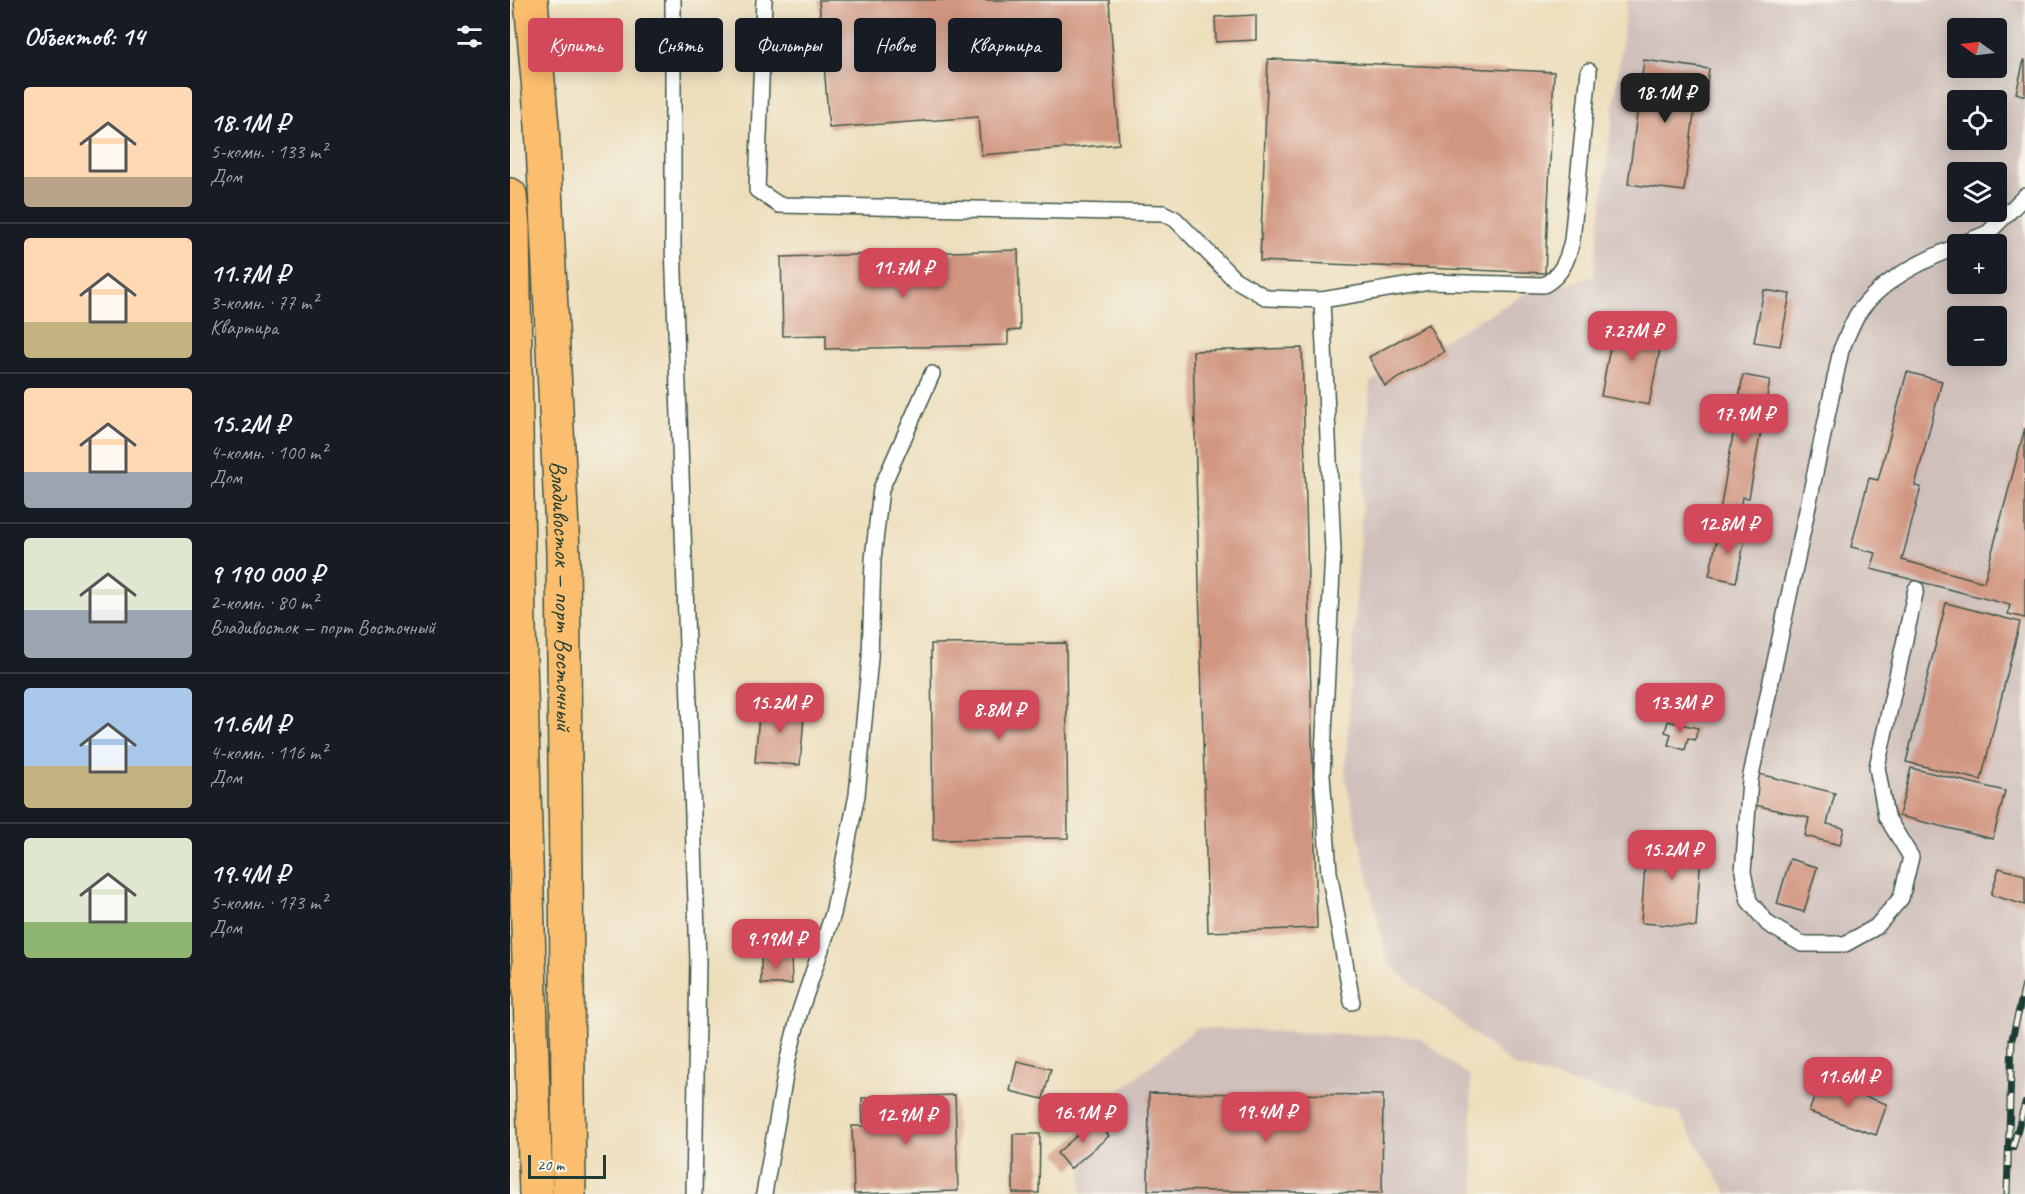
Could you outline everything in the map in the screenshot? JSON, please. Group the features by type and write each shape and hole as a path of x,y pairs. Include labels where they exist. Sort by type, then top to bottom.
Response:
{"highway":[{"name":"Владивосток — порт Восточный","path":"531,0 542,126 563,551 569,1194"},
{"name":"Владивосток — порт Восточный","path":"510,195 519,627 536,1194"},
{"path":"515,1194 514,1020 529,956"}],"lane":[{"path":"673,0 673,244 698,960 694,1194"},
{"path":"764,0 757,190 779,204 1163,213 1175,219 1234,279 1268,298 1322,300 1429,282 1544,285 1552,280 1568,257 1572,240 1589,71"},
{"path":"1986,234 2025,196"},
{"path":"1916,589 1877,767 1886,816 1911,857 1900,898 1876,927 1845,944 1802,944 1768,924 1749,901 1743,872 1749,780 1841,350 1858,314 1887,285 1924,260 1947,250"},
{"path":"1322,300 1333,552 1322,775 1329,872 1352,1002"},
{"path":"764,1194 788,1059 800,1011 833,914 857,795 870,658 873,559 881,489 932,374"}],"shaded area":[{"path":"1627,0 2025,0 2025,1194 1728,1194 1678,1113 1514,1066 1388,964 1345,776 1370,382 1525,294 1593,277"},
{"path":"1197,1028 1419,1037 1470,1077 1475,1194 1082,1194 1083,1120"}],"building":[{"path":"819,0 1109,0 1119,144 981,155 978,117 829,128 825,72 842,72 842,18 820,18"},
{"path":"1256,15 1256,40 1216,42 1215,17"},
{"path":"1268,59 1554,72 1545,273 1260,261"},
{"path":"1644,60 1709,69 1705,100 1696,99 1684,191 1628,184"},
{"path":"2025,60 2025,96 2016,93"},
{"path":"1018,250 1020,330 1008,331 1008,345 826,349 826,335 783,336 781,257"},
{"path":"1764,290 1790,294 1780,346 1754,342"},
{"path":"1615,320 1664,329 1649,405 1601,396"},
{"path":"1428,324 1444,352 1385,386 1369,357"},
{"path":"1302,348 1317,928 1208,932 1193,351"},
{"path":"1907,372 1942,381 1915,486 1921,487 1902,560 1984,582 2025,428 2025,618 2008,614 2010,605 1871,569 1876,553 1851,547 1869,478 1878,480"},
{"path":"1743,375 1770,380 1749,498 1742,497 1738,520 1719,517"},
{"path":"1719,529 1746,534 1736,582 1709,576"},
{"path":"1946,603 2020,622 1981,780 1906,762"},
{"path":"1066,643 1068,838 933,840 931,644"},
{"path":"760,702 805,706 800,765 755,762"},
{"path":"1668,721 1698,728 1695,740 1688,738 1685,750 1668,745 1671,734 1665,732"},
{"path":"1911,768 2005,791 1993,839 1899,816"},
{"path":"1759,774 1835,793 1827,824 1844,828 1840,845 1805,836 1809,818 1751,804"},
{"path":"1647,835 1702,839 1696,927 1641,923"},
{"path":"1790,859 1817,867 1804,912 1777,904"},
{"path":"1999,868 2025,875 2025,905 1991,895"},
{"path":"761,955 791,955 792,984 761,984"},
{"path":"1017,1061 1051,1069 1043,1099 1010,1091"},
{"path":"1820,1081 1887,1104 1876,1135 1809,1112"},
{"path":"1149,1093 1383,1095 1382,1193 1148,1190"},
{"path":"955,1095 958,1191 854,1194 852,1126 863,1126 862,1098"},
{"path":"1095,1120 1109,1136 1070,1169 1057,1153"},
{"path":"1013,1134 1040,1134 1039,1193 1013,1193"}],"railway":[{"path":"2007,1194 2012,1039 2025,985"},
{"path":"2013,1147 2025,1103"}]}
